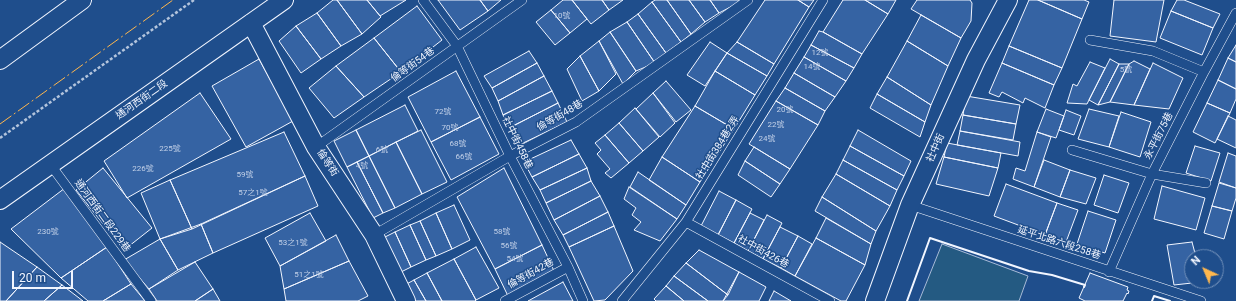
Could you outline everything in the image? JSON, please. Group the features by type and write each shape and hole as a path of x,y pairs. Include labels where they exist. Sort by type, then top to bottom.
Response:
{"street":[{"path":"0,60 82,0"},
{"name":"通河西街二段","path":"0,200 284,0"},
{"name":"社中街","path":"875,301 910,205 976,60 1008,0"},
{"name":"倫等街","path":"251,23 316,148 374,235 406,301"}],"lane":[{"name":"社中街458巷","path":"422,0 457,46 510,156 568,267 583,301"},
{"name":"倫等街54巷","path":"316,148 522,0"},
{"name":"倫等街48巷","path":"374,235 510,156 576,122 748,0"},
{"name":"社中街384巷2弄","path":"622,301 686,222 823,0"},
{"name":"永平街75巷","path":"1109,272 1152,174 1236,13"},
{"path":"1090,40 1153,51 1204,72"},
{"path":"1072,150 1152,174 1206,183"},
{"name":"通河西街二段229巷","path":"50,164 150,301"},
{"name":"延平北路六段258巷","path":"910,205 1109,272 1201,301"},
{"name":"社中街426巷","path":"686,222 830,301"},
{"name":"倫等街42巷","path":"505,301 568,267"}],"path":[{"path":"0,138 194,0"}],"shaded area":[{"path":"942,244 1028,276 1019,301 919,301"}],"building":[{"path":"333,0 337,0 362,34 341,46 317,13"},
{"path":"337,0 367,0 381,17 362,34"},
{"path":"367,0 406,0 380,16"},
{"path":"438,0 480,0 488,11 460,30"},
{"path":"480,0 501,0 488,11"},
{"path":"563,0 572,0 587,19 570,33 551,10"},
{"path":"572,0 602,0 609,10 591,24"},
{"path":"602,0 623,0 609,10"},
{"path":"655,0 667,0 691,34 681,42 652,2"},
{"path":"667,0 689,0 705,22 691,34"},
{"path":"689,0 710,0 719,13 705,22"},
{"path":"710,0 739,0 740,2 719,13"},
{"path":"765,0 798,0 809,7 774,64 737,42"},
{"path":"798,0 814,0 809,7"},
{"path":"843,0 865,0 888,14 862,54 823,32"},
{"path":"865,0 896,0 888,14"},
{"path":"917,0 970,0 972,3 971,21 961,38 911,9"},
{"path":"1029,0 1038,0 1082,19 1062,68 1009,46"},
{"path":"1038,0 1084,0 1089,2 1082,19"},
{"path":"1114,0 1164,0 1156,42 1110,36"},
{"path":"1177,0 1184,0 1220,14 1213,28 1171,11"},
{"path":"652,2 681,42 666,53 638,14"},
{"path":"417,6 442,40 401,72 374,38"},
{"path":"551,10 570,33 555,45 536,22"},
{"path":"1171,11 1213,28 1202,55 1160,38"},
{"path":"317,13 341,46 321,59 296,26"},
{"path":"638,14 666,53 655,63 627,22"},
{"path":"921,15 961,38 948,66 907,41"},
{"path":"627,22 655,63 636,71 610,32"},
{"path":"296,26 321,59 301,73 279,41"},
{"path":"819,31 862,54 854,68 811,45"},
{"path":"610,32 636,71 623,84 599,41"},
{"path":"374,38 401,72 364,97 336,66"},
{"path":"599,41 616,74 599,91 580,56"},
{"path":"907,41 948,66 931,105 887,77"},
{"path":"710,42 727,53 705,86 687,75"},
{"path":"737,42 774,64 767,76 727,53"},
{"path":"811,45 854,68 846,81 804,57"},
{"path":"1236,45 1236,62 1228,58"},
{"path":"1009,46 1062,68 1054,85 1002,63"},
{"path":"529,51 537,63 492,88 484,76"},
{"path":"727,53 767,76 755,95 715,71"},
{"path":"580,56 599,91 582,101 567,69"},
{"path":"804,57 846,81 835,97 794,73"},
{"path":"1228,58 1236,62 1236,89 1218,80"},
{"path":"259,59 293,121 246,147 212,86"},
{"path":"1110,59 1119,64 1098,105 1089,100"},
{"path":"1134,61 1150,69 1134,105 1110,102 1129,64"},
{"path":"1090,62 1105,68 1087,104 1067,103 1073,84 1077,86"},
{"path":"537,63 544,76 498,101 492,88"},
{"path":"1002,63 1054,85 1045,108 1025,98 1023,103 1002,92 999,97 989,93"},
{"path":"1153,63 1183,78 1169,109 1134,105"},
{"path":"1119,64 1129,64 1110,102 1098,105"},
{"path":"336,66 364,97 334,118 309,88"},
{"path":"456,71 480,117 431,142 408,97"},
{"path":"715,71 755,95 734,129 695,106"},
{"path":"794,73 835,97 825,111 785,88"},
{"path":"544,76 552,91 503,115 498,101"},
{"path":"887,77 931,105 925,122 877,94"},
{"path":"1218,80 1236,89 1236,99 1230,113 1207,103"},
{"path":"666,81 691,110 676,122 653,93"},
{"path":"785,88 825,111 818,125 776,101"},
{"path":"552,91 558,103 509,128 503,115"},
{"path":"200,93 231,139 127,198 104,161"},
{"path":"653,93 675,123 660,137 636,109"},
{"path":"877,94 925,122 920,137 870,108"},
{"path":"966,96 1020,105 1016,124 963,115"},
{"path":"776,101 818,125 790,169 749,144"},
{"path":"558,103 567,122 519,145 509,128"},
{"path":"1207,103 1230,113 1215,143 1193,132"},
{"path":"405,105 418,131 369,156 356,130"},
{"path":"695,106 734,129 700,182 662,157"},
{"path":"635,108 659,137 643,151 619,123"},
{"path":"1046,109 1064,116 1056,138 1037,132"},
{"path":"1089,109 1119,116 1109,147 1078,139"},
{"path":"1066,110 1081,116 1074,135 1059,130"},
{"path":"1121,112 1151,122 1140,157 1109,147"},
{"path":"963,115 1016,124 1013,140 960,131"},
{"path":"1228,116 1236,120 1236,148 1217,139"},
{"path":"480,117 499,154 451,180 431,142"},
{"path":"619,123 643,151 629,163 605,135"},
{"path":"356,130 369,156 347,167 334,141"},
{"path":"421,130 447,182 422,194 396,142"},
{"path":"858,130 911,161 904,176 850,146"},
{"path":"960,131 1020,142 1018,156 957,145"},
{"path":"284,132 305,176 192,229 170,180"},
{"path":"1037,132 1051,137 1034,187 1013,179 1016,168 1025,171"},
{"path":"605,135 629,163 611,178 605,173 610,169 597,154 601,150 595,143"},
{"path":"571,140 579,154 532,177 524,162"},
{"path":"396,142 422,194 395,208 369,156"},
{"path":"947,143 1001,153 998,168 944,157"},
{"path":"850,146 904,176 897,190 843,160"},
{"path":"1195,146 1220,153 1211,181 1186,173"},
{"path":"754,147 790,169 780,184 745,161"},
{"path":"1228,153 1236,156 1236,188 1219,182"},
{"path":"579,154 587,168 540,190 532,177"},
{"path":"369,156 395,208 383,213 357,162"},
{"path":"662,157 700,182 686,205 649,180"},
{"path":"944,157 998,168 989,196 936,184"},
{"path":"843,160 897,190 890,206 836,174"},
{"path":"1044,160 1070,170 1060,197 1034,187"},
{"path":"745,161 780,184 771,197 738,175"},
{"path":"357,162 383,213 373,218 347,167"},
{"path":"103,168 152,228 124,250 76,190"},
{"path":"504,168 542,245 495,269 457,197"},
{"path":"587,168 591,181 546,203 540,190"},
{"path":"1070,170 1096,178 1086,204 1060,197"},
{"path":"638,172 686,205 677,219 630,187"},
{"path":"836,174 890,206 876,231 822,197"},
{"path":"1104,175 1129,183 1118,213 1094,205"},
{"path":"305,176 318,206 213,253 201,224"},
{"path":"170,180 192,229 160,239 141,193"},
{"path":"591,181 600,196 554,220 546,203"},
{"path":"1219,183 1236,188 1236,198 1232,211 1212,206"},
{"path":"1006,184 1057,203 1045,235 994,216"},
{"path":"1162,186 1205,198 1196,230 1154,219"},
{"path":"629,187 677,219 660,241 634,230 641,222 632,215 636,208 624,199"},
{"path":"65,188 107,247 61,278 11,229"},
{"path":"719,191 736,200 718,235 701,226"},
{"path":"600,196 608,212 563,235 554,220"},
{"path":"822,197 876,231 871,244 815,211"},
{"path":"736,200 752,209 734,243 718,235"},
{"path":"1057,203 1078,210 1066,242 1045,235"},
{"path":"454,205 470,240 452,249 436,213"},
{"path":"1212,206 1232,211 1224,239 1204,233"},
{"path":"1088,211 1116,220 1105,253 1077,244"},
{"path":"608,212 614,226 569,247 563,235"},
{"path":"310,213 326,241 280,266 265,238"},
{"path":"436,213 452,249 436,256 420,221"},
{"path":"750,213 764,220 748,251 734,243"},
{"path":"767,215 782,223 763,259 748,251"},
{"path":"826,218 871,244 865,265 816,238"},
{"path":"420,221 436,256 426,260 410,225"},
{"path":"201,224 213,253 178,270 160,239"},
{"path":"410,225 426,260 411,267 395,232"},
{"path":"614,226 633,271 605,300 594,301 569,247"},
{"path":"780,227 798,236 781,268 763,259"},
{"path":"395,232 411,267 399,273 383,238"},
{"path":"336,235 349,261 284,289 280,266"},
{"path":"798,236 812,244 795,276 781,268"},
{"path":"816,238 865,265 846,301 841,301 795,276"},
{"path":"160,239 178,270 149,289 124,260"},
{"path":"0,242 37,267 6,301 0,301"},
{"path":"1192,242 1194,249 1184,249 1184,284 1174,285 1167,245"},
{"path":"542,245 555,273 508,296 495,269"},
{"path":"107,247 131,284 103,301 88,301 61,278"},
{"path":"476,247 499,288 476,300 454,259"},
{"path":"699,250 739,272 728,295 686,263"},
{"path":"454,259 476,300 475,301 442,301 427,273"},
{"path":"349,261 368,296 358,301 286,301 284,289"},
{"path":"195,262 213,289 195,301 157,301 149,289"},
{"path":"686,263 728,295 723,301 708,301 674,276"},
{"path":"37,267 62,285 44,301 6,301"},
{"path":"739,272 766,287 759,301 723,301"},
{"path":"427,273 442,301 426,301 414,280"},
{"path":"1090,273 1128,287 1128,294 1127,293 1123,301 1085,301 1079,298"},
{"path":"674,276 708,301 684,301 666,286"},
{"path":"414,280 426,301 408,301 401,287"},
{"path":"563,282 573,301 528,301"},
{"path":"131,284 145,301 103,301"},
{"path":"62,285 83,301 44,301"},
{"path":"666,286 684,301 656,301 654,299"},
{"path":"213,289 220,301 195,301"},
{"path":"774,291 791,301 769,301"}],"wall":[{"path":"907,301 930,238 1029,271 1052,275 1085,285 1084,287"},
{"path":"1152,301 1154,296 1170,301"}],"power":[{"path":"0,124 173,0"}]}
